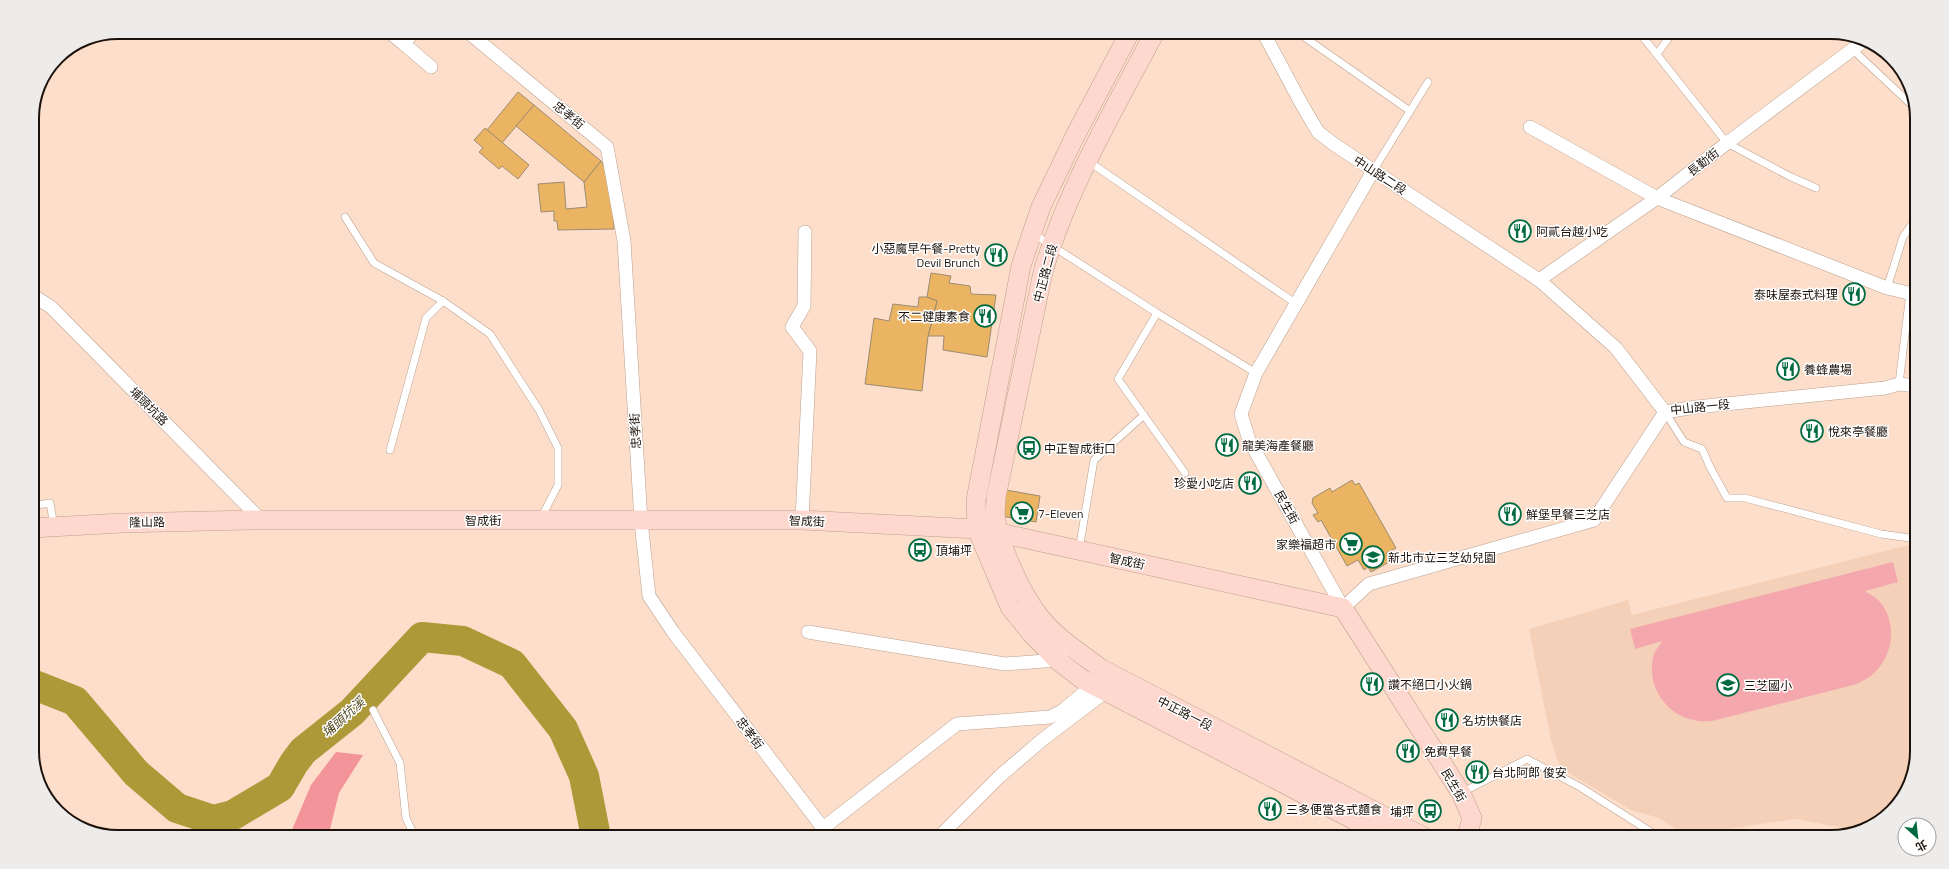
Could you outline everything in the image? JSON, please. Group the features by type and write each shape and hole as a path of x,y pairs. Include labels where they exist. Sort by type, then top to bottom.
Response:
{"main road":[{"name":"中正路二段","path":"976,529 976,500 1021,266 1041,207 1126,39"},
{"name":"中正路二段","path":"1000,533 995,516 996,497 1043,272 1051,244 1088,161 1151,39"},
{"name":"智成街","path":"262,521 802,520 976,529 1343,608"},
{"name":"隆山路","path":"39,527 122,523 262,521"},
{"name":"中正路一段","path":"976,529 1010,607 1030,633 1057,660 1099,688 1374,830"},
{"name":"中正路一段","path":"1000,533 1004,548 1024,592 1039,616 1072,647 1100,668 1410,830"},
{"name":"民生街","path":"1343,608 1461,793 1472,818 1469,830"}],"street":[{"path":"398,39 431,67"},
{"path":"404,44 408,39"},
{"name":"忠孝街","path":"477,39 608,147 624,241 641,521 649,596 673,632 825,830"},
{"name":"中山路二段","path":"1267,39 1300,103 1318,132 1373,171 1539,280"},
{"name":"長勤街","path":"1539,280 1657,198 1727,143 1859,44"},
{"path":"1530,127 1657,198 1887,288 1910,293"},
{"name":"民生街","path":"1343,608 1249,440 1241,414 1256,373 1295,303 1373,171"},
{"path":"802,520 810,351 792,327 804,306 805,232"},
{"name":"中山路一段","path":"1539,280 1616,348 1665,412 1696,407 1885,388 1898,384 1910,385"},
{"name":"埔頭坑路","path":"39,299 51,307 262,521"},
{"path":"1343,608 1369,584 1594,520 1665,412"},
{"path":"808,632 1005,664 1057,660 1072,647"},
{"path":"829,830 957,724 1050,717 1099,688"},
{"path":"946,830 1000,776 1099,688"}],"lane":[{"path":"1306,39 1410,111"},
{"path":"1645,39 1727,143 1789,176 1816,188"},
{"path":"1657,54 1668,39"},
{"path":"1852,49 1908,102"},
{"path":"1373,171 1428,82"},
{"path":"1088,161 1295,303"},
{"path":"344,217 374,263 443,301 490,334 539,410 558,448 558,485 540,520"},
{"path":"1887,288 1903,237 1910,227"},
{"path":"1032,233 1256,373"},
{"path":"390,450 426,318 443,301"},
{"path":"1898,384 1910,312"},
{"path":"1158,313 1118,379 1185,473"},
{"path":"1665,412 1684,442 1702,449 1711,470 1727,498 1745,498 1881,534 1910,538"},
{"path":"1079,551 1094,460 1144,415"},
{"path":"39,505 50,503 54,526"},
{"path":"373,710 400,763 406,818 412,830"},
{"path":"1461,793 1527,759 1580,787 1648,830"}],"shaded area":[{"name":"三芝國小","path":"1910,545 1910,756 1906,776 1897,795 1875,817 1856,826 1845,828 1796,819 1720,830 1678,830 1659,818 1631,810 1560,768 1551,740 1529,629 1628,600 1632,615"},
{"path":"1893,562 1898,582 1865,591 1878,600 1889,617 1891,638 1889,648 1880,666 1871,675 1857,684 1712,721 1698,721 1674,712 1666,705 1655,686 1652,676 1652,665 1655,652 1662,641 1635,649 1630,629"},
{"path":"336,752 363,755 339,793 330,830 292,830 311,785"}],"building":[{"path":"518,92 534,105 502,143 487,130"},
{"path":"534,105 601,161 584,182 516,126"},
{"path":"485,128 529,165 518,179 502,166 499,169 479,152 483,148 474,140"},
{"path":"601,161 611,177 614,229 558,230 557,221 554,221 554,211 541,212 538,184 564,182 566,209 587,207 584,182"},
{"path":"931,273 951,276 949,283 970,286 971,294 996,295 987,357 943,350 944,336 928,336 937,301 927,297"},
{"path":"919,297 927,297 937,301 928,336 922,391 865,384 874,318 889,321 893,304 918,307"},
{"path":"1352,480 1355,485 1359,483 1396,548 1386,553 1391,561 1371,572 1368,567 1364,570 1358,560 1347,566 1321,520 1318,522 1313,515 1318,513 1312,503 1313,498 1330,488 1332,492"},
{"path":"1006,490 1040,496 1036,522 1001,516"}],"waterway":[{"name":"埔頭坑溪","path":"39,687 75,701 136,773 177,808 213,820 233,815 280,787 303,751 352,712 422,637 463,641 512,664 563,729 584,776 595,830"}],"place":[{"name":"阿貳台越小吃","path":"1520,231"},
{"name":"小惡魔早午餐-Pretty Devil Brunch","path":"996,255"},
{"name":"泰味屋泰式料理","path":"1854,294"},
{"name":"不二健康素食","path":"985,316"},
{"name":"養蜂農場","path":"1788,369"},
{"name":"悅來亭餐廳","path":"1812,431"},
{"name":"龍美海產餐廳","path":"1227,445"},
{"name":"中正智成街口","path":"1029,448"},
{"name":"珍愛小吃店","path":"1250,483"},
{"name":"7-Eleven","path":"1022,513"},
{"name":"鮮堡早餐三芝店","path":"1510,514"},
{"name":"家樂福超市","path":"1351,544"},
{"name":"頂埔坪","path":"920,550"},
{"name":"新北市立三芝幼兒園","path":"1373,557"},
{"name":"讚不絕口小火鍋","path":"1372,684"},
{"name":"三芝國小","path":"1728,685"},
{"name":"名坊快餐店","path":"1447,720"},
{"name":"免費早餐","path":"1408,751"},
{"name":"台北阿郎 俊安","path":"1477,772"},
{"name":"三多便當各式麵食","path":"1270,809"},
{"name":"埔坪","path":"1430,811"}]}
